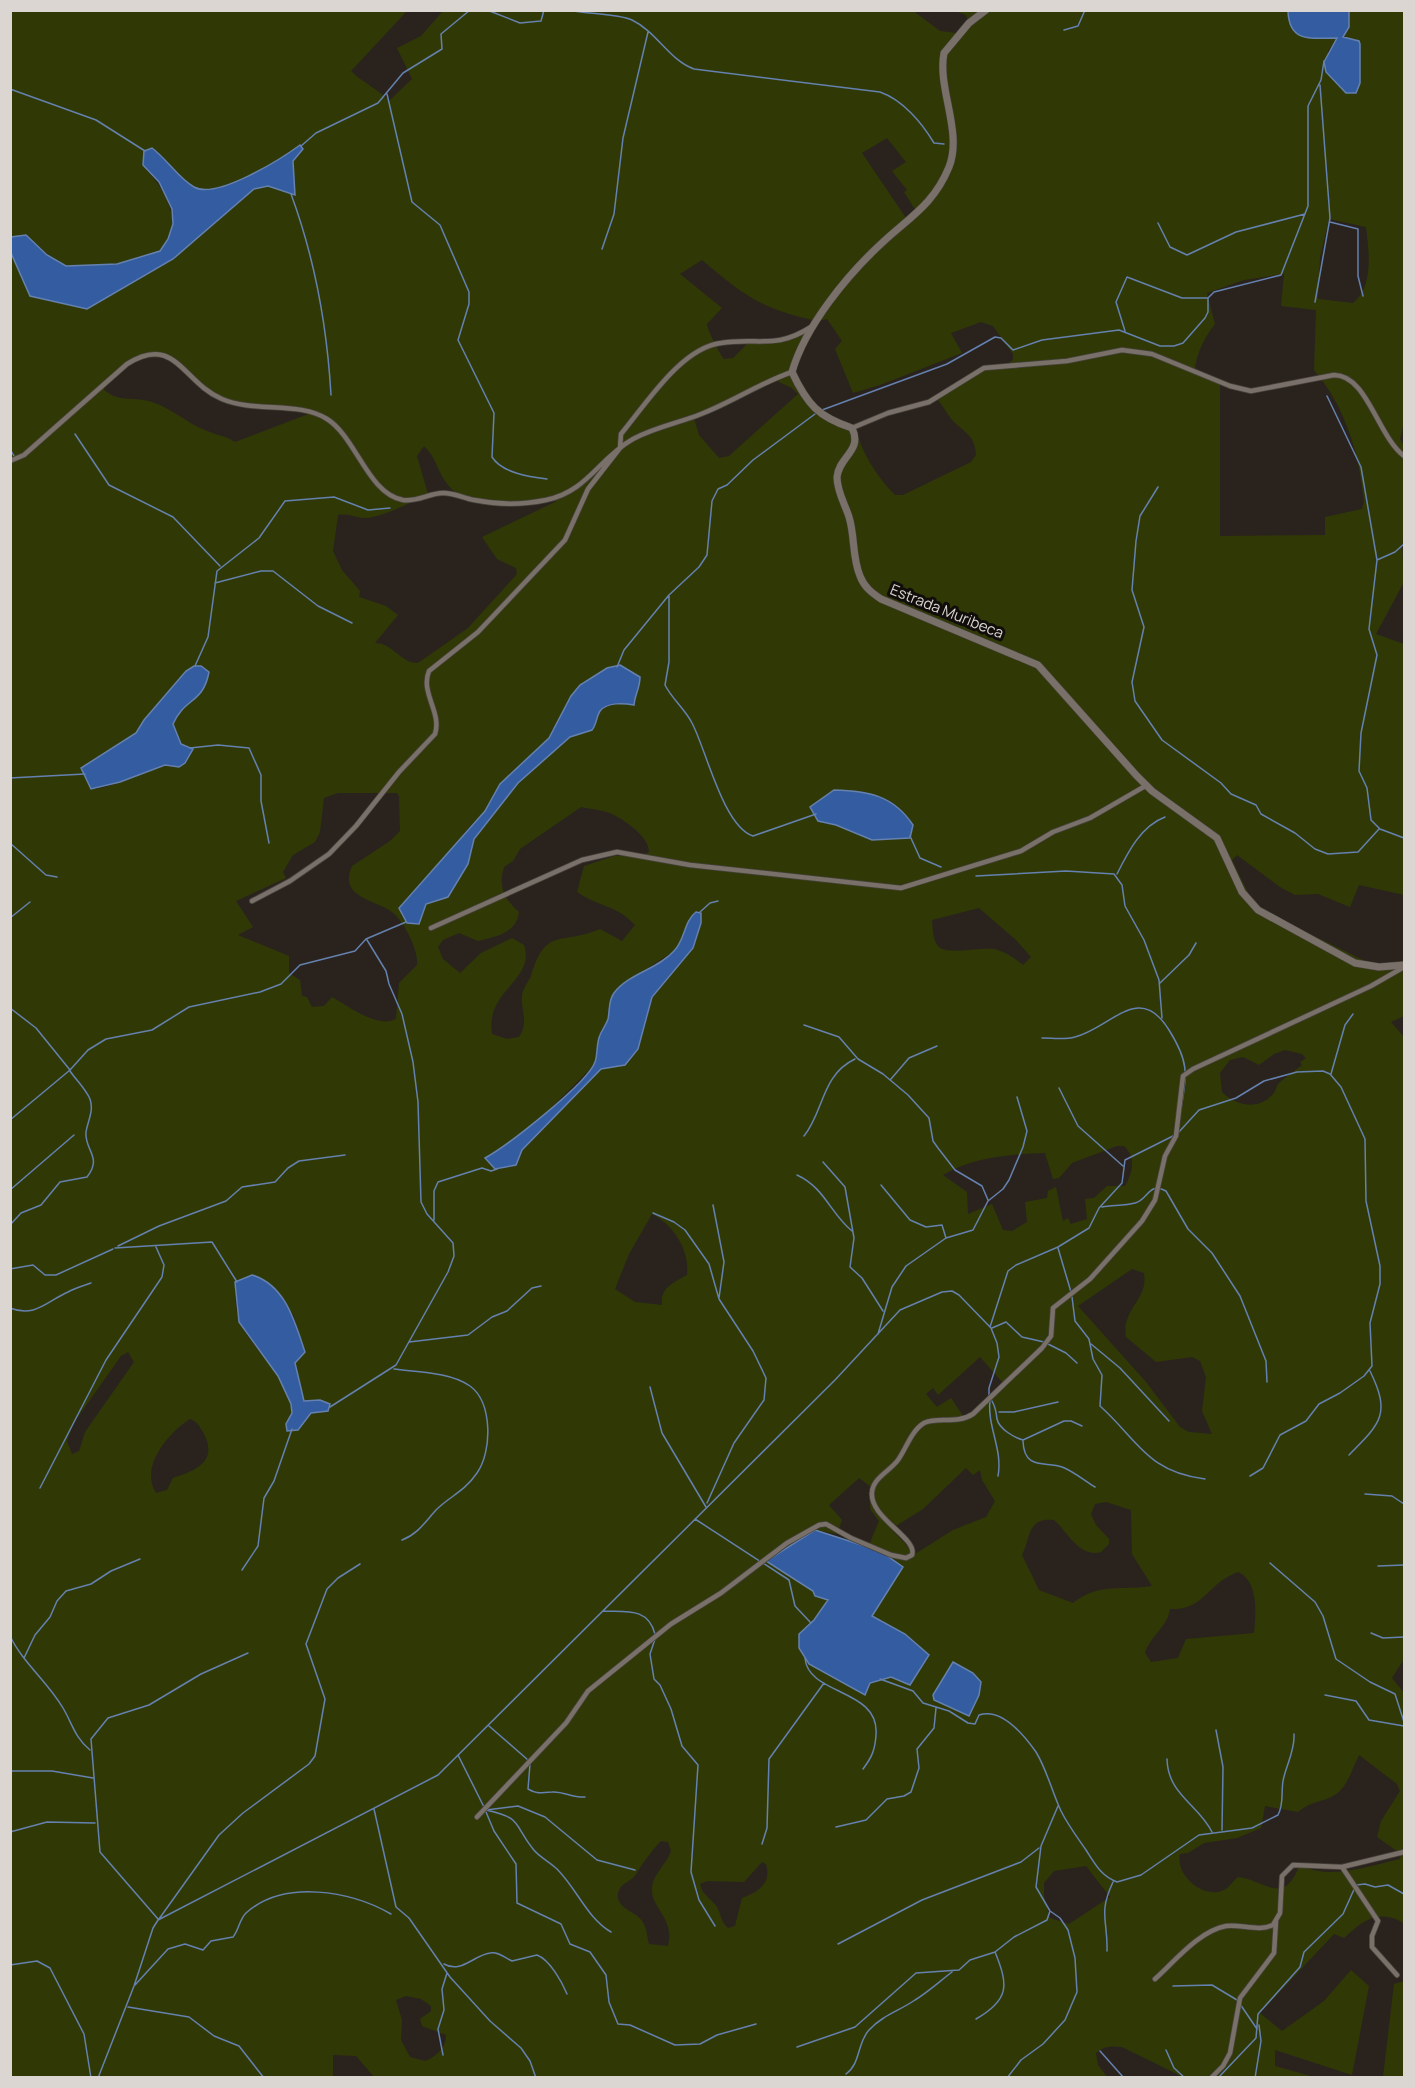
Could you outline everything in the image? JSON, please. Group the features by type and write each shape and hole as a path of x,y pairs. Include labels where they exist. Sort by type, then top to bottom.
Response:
{"street":[{"path":"10,461 24,455 127,364 147,353 159,353 175,361 203,388 221,399 246,406 303,410 325,417 339,427 371,475 392,495 403,500 445,493 502,504 554,498 581,486 620,448 646,433 704,413 792,372 801,346 848,277 882,243 913,219 942,182 951,157 951,121 944,53 957,35 986,10"},
{"path":"252,901 290,881 329,854 356,826 399,772 430,740 436,729 426,686 429,671 478,632 565,540 588,489 620,448 621,434 689,356 722,342 783,340 815,324"},
{"path":"792,372 817,412 852,428 888,412 929,402 984,368 1049,363 1133,350 1183,366 1230,386 1251,391 1334,375 1347,377 1364,395 1390,442 1404,456"},
{"name":"Estrada Muribeca","path":"852,428 855,447 839,469 838,486 852,526 857,568 864,584 872,593 887,602 1038,665 1147,785 1217,838 1242,892 1258,910 1355,963 1378,967 1404,966"},
{"path":"431,928 582,860 617,852 690,865 902,888 1021,851 1053,832 1090,818 1147,785"},
{"path":"477,1817 566,1723 588,1691 671,1624 721,1593 766,1557 823,1524 891,1555 906,1558 912,1554 911,1544 875,1506 872,1492 876,1482 897,1461 914,1433 923,1424 959,1421 973,1414 1042,1348 1051,1336 1053,1308 1082,1287 1142,1221 1158,1192 1165,1156 1176,1136 1183,1076 1193,1069 1371,986 1404,966"},
{"path":"1211,2078 1223,2066 1230,2053 1240,1998 1274,1953 1276,1921 1280,1913 1282,1876 1288,1868 1298,1864 1342,1867 1404,1852"},
{"path":"1342,1867 1378,1921 1372,1936 1372,1947 1396,1975"},
{"path":"1155,1979 1211,1932 1230,1926 1268,1927 1276,1921"}],"green space":[{"path":"912,10 940,31 956,33 968,21 966,15 955,11 1288,11 1289,22 1295,32 1337,38 1328,51 1333,81 1351,94 1356,93 1360,83 1360,44 1355,39 1344,38 1349,27 1349,11 1404,11 1404,423 1400,439 1404,446 1404,541 1402,544 1404,582 1376,634 1404,644 1404,895 1359,885 1350,907 1318,894 1295,895 1280,887 1237,855 1232,860 1255,907 1369,963 1404,963 1404,1016 1391,1022 1404,1037 1404,1659 1392,1678 1404,1693 1404,1923 1387,1917 1372,1918 1344,1938 1334,1934 1260,2013 1282,2031 1324,2001 1351,1970 1369,1986 1352,2075 1275,2050 1275,2066 1314,2077 1183,2077 1122,2047 1114,2047 1105,2048 1096,2053 1098,2065 1107,2077 375,2078 356,2056 333,2055 333,2077 11,2077 10,250 43,299 87,309 210,227 254,189 269,186 295,195 293,161 300,152 300,145 248,176 217,188 204,190 188,183 152,148 147,171 161,188 171,211 172,233 168,243 152,255 124,263 87,267 70,267 60,264 32,240 18,236 11,237 11,11 407,11 351,71 389,101 412,79 397,48 421,36 443,11","holes":["887,138 906,162 892,171 907,190 904,192 916,211 906,218 862,153","1329,219 1366,227 1368,268 1360,296 1353,303 1318,299 1320,257","702,260 758,302 785,313 810,319 827,319 842,341 835,349 853,393 962,353 951,333 981,322 993,326 1013,354 1013,360 1006,365 975,370 938,400 953,422 972,440 976,455 971,462 903,495 895,495 870,463 861,444 856,425 844,423 825,413 810,398 799,380 794,369 810,332 795,338 747,344 733,358 724,359 707,324 722,308 680,274","1284,274 1281,306 1316,310 1314,370 1335,400 1349,432 1359,466 1364,502 1362,509 1325,517 1325,535 1220,536 1220,383 1202,377 1195,369 1199,351 1215,324 1207,293 1244,280","148,354 164,354 217,397 246,405 311,413 235,442 202,429 156,403 120,398 104,390 114,374 126,364","775,380 792,388 798,394 729,456 719,458 699,435 694,418","424,446 448,485 471,502 499,506 557,501 482,537 497,559 516,568 517,574 468,628 418,663 406,660 387,646 375,643 398,615 386,606 359,597 360,591 342,570 333,551 338,515 372,517 428,494 417,456","607,668 622,703 607,706 600,711 591,729 570,737 518,783 474,839 468,864 449,897 426,904 419,924 407,923 401,915 469,827 485,811 500,784 549,738 571,696 580,685","162,699 180,708 173,724 181,744 174,767 165,766 144,771 101,788 91,789 81,768 136,733","834,790 858,792 879,796 888,801 905,814 913,824 910,837 872,840 836,825 822,823 810,807","338,793 397,793 399,796 400,831 390,841 352,866 349,877 350,885 360,896 397,916 406,929 416,952 417,965 399,983 396,1019 389,1021 372,1019 332,997 324,1006 312,1007 307,997 302,996 300,980 289,973 289,956 238,935 253,927 236,901 286,878 283,872 293,855 315,842 320,832 324,798","581,807 606,812 619,818 642,836 649,852 644,855 614,856 584,866 577,892 615,910 635,925 622,941 600,929 556,940 542,950 523,991 524,1027 519,1037 507,1039 492,1034 492,1019 502,996 523,968 526,957 524,945 512,938 481,953 460,973 443,959 438,947 443,940 459,933 478,941 504,933 514,925 519,912 506,897 502,886 504,867 513,861 520,849","979,908 1016,940 1031,957 1023,965 994,949 957,951 943,949 939,947 934,938 932,920","690,918 693,948 652,997 646,1022 625,1065 601,1069 522,1151 515,1163 509,1167 495,1169 486,1157 502,1149 542,1117 594,1065 600,1033 608,1019 609,1004 626,982 674,951 683,938","1285,1050 1302,1054 1306,1058 1300,1062 1302,1065 1279,1083 1272,1095 1253,1105 1239,1103 1222,1092 1220,1073 1230,1060 1243,1057 1259,1065 1274,1054","1117,1146 1124,1146 1131,1155 1130,1176 1125,1186 1107,1186 1094,1198 1085,1199 1087,1219 1071,1224 1068,1218 1063,1221 1056,1187 1048,1191 1047,1198 1025,1202 1027,1222 1012,1231 1003,1230 992,1204 968,1214 967,1192 943,1175 979,1160 1045,1153 1053,1179 1059,1178 1072,1163","652,1214 674,1232 683,1248 687,1266 687,1275 665,1290 662,1305 635,1302 615,1289 629,1254","1132,1269 1144,1273 1144,1282 1143,1290 1127,1319 1126,1337 1156,1362 1192,1357 1200,1361 1206,1377 1202,1411 1212,1434 1189,1432 1180,1427 1146,1382 1078,1306","252,1275 293,1314 305,1352 295,1363 304,1401 320,1400 319,1412 311,1413 306,1419 289,1418 291,1408 289,1396 282,1382 244,1331 236,1307 235,1283","128,1352 134,1362 85,1432 79,1451 72,1454 67,1441 73,1424 121,1356","980,1357 1004,1384 965,1419 951,1398 937,1407 926,1394 933,1388 938,1395","190,1419 196,1422 203,1432 208,1450 207,1457 197,1468 173,1478 167,1490 156,1493 151,1472 159,1451 173,1432","966,1468 973,1475 980,1470 982,1480 995,1501 986,1517 953,1530 915,1554 891,1529 923,1509","859,1478 871,1487 870,1509 879,1521 869,1545 903,1567 872,1616 916,1642 891,1677 870,1683 864,1695 809,1664 799,1634 814,1620 828,1600 766,1561 815,1530 837,1534 842,1520 829,1505","1106,1502 1131,1510 1132,1554 1152,1586 1111,1588 1092,1592 1073,1603 1039,1590 1022,1555 1034,1525 1045,1520 1054,1520 1074,1543 1086,1551 1101,1552 1109,1544 1109,1539 1096,1525 1091,1514 1095,1504","1238,1572 1245,1576 1253,1591 1255,1599 1254,1633 1186,1639 1178,1658 1151,1662 1145,1653 1147,1647 1166,1622 1170,1609 1191,1606 1219,1583","1359,1755 1397,1784 1400,1791 1381,1821 1377,1837 1401,1854 1400,1859 1336,1872 1323,1872 1300,1864 1294,1877 1287,1885 1280,1888 1238,1877 1226,1889 1208,1892 1192,1884 1186,1877 1182,1870 1180,1854 1188,1853 1204,1843 1237,1838 1261,1828 1265,1806 1298,1812 1338,1793 1349,1778","661,1841 668,1842 671,1851 654,1879 652,1889 655,1902 668,1928 668,1946 649,1944 642,1921 619,1901 620,1888 634,1876","762,1862 766,1864 765,1882 758,1890 742,1898 735,1926 728,1928 726,1926 717,1907 700,1884 707,1881 744,1882","1086,1866 1110,1897 1069,1924 1050,1918 1044,1896 1044,1883 1054,1871","406,1996 421,1999 431,2006 431,2011 420,2019 422,2026 446,2035 442,2048 433,2057 425,2061 410,2057 401,2040 402,2020 396,2000"]},
{"path":"1404,1981 1404,2077 1383,2077 1394,1984"}],"water":[{"path":"1288,11 1349,11 1349,27 1343,37 1359,41 1360,44 1360,83 1356,93 1346,93 1326,72 1324,62 1337,38 1311,38 1298,34 1289,22"},
{"path":"300,145 303,149 293,161 295,195 268,186 254,189 173,259 87,309 30,296 11,253 11,237 26,235 47,255 66,266 117,264 160,251 168,239 173,224 172,209 159,182 143,165 144,151 152,148 188,183 204,190 217,188 248,176"},
{"path":"620,665 640,677 634,705 616,704 603,708 592,730 570,737 518,783 474,839 468,864 448,897 426,904 419,924 407,923 399,908 485,811 500,784 549,738 571,696 580,685 607,668"},
{"path":"194,666 201,666 209,672 206,682 203,690 183,709 173,724 181,744 193,749 185,763 179,767 165,765 120,782 91,789 81,768 136,733 144,720 186,671"},
{"path":"834,790 869,794 888,801 897,807 913,825 910,838 872,840 836,825 818,821 810,807"},
{"path":"696,912 701,913 701,923 693,948 652,997 638,1049 625,1065 601,1069 522,1150 516,1165 495,1169 485,1158 546,1113 589,1072 595,1062 599,1038 608,1019 610,1002 614,993 627,981 674,951 678,947 689,920"},
{"path":"252,1275 273,1287 288,1306 293,1318 305,1352 295,1363 304,1401 320,1400 330,1404 328,1411 311,1413 298,1430 287,1431 286,1424 292,1413 291,1404 278,1376 239,1322 235,1282"},
{"path":"815,1530 880,1551 903,1567 872,1616 905,1634 929,1655 910,1685 891,1677 870,1683 865,1695 809,1664 799,1648 799,1634 814,1620 828,1600 815,1596 813,1591 766,1561"},
{"path":"953,1662 973,1673 981,1682 979,1695 969,1716 934,1700 933,1695"}],"waterway":[{"path":"301,146 316,133 378,103 403,73 442,49 441,34 470,10"},
{"path":"487,10 520,23 541,21 544,10"},
{"path":"567,10 618,16 632,20 649,31 677,59 694,69 880,92 904,106 934,143 944,144"},
{"path":"1064,30 1078,26 1085,10"},
{"path":"602,249 614,214 623,138 648,32"},
{"path":"1125,331 1116,302 1127,277 1182,298 1208,298 1214,292 1281,275 1308,206 1308,106 1321,80 1324,61"},
{"path":"1315,302 1330,218 1320,85"},
{"path":"10,89 96,120 145,151"},
{"path":"387,94 412,202 440,225 469,292 469,304 458,340 494,413 492,457 502,467 509,470 547,479"},
{"path":"291,194 307,243 323,318 331,395"},
{"path":"1158,223 1170,247 1187,255 1236,232 1305,214"},
{"path":"1330,222 1358,229 1358,276 1363,296"},
{"path":"822,410 947,364 995,337 1001,338 1013,350 1042,340 1119,330 1160,346 1174,346 1183,343 1205,318 1208,312 1208,298"},
{"path":"1327,396 1361,467 1377,560 1369,629 1377,655 1361,733 1359,771 1367,788 1371,820 1380,829 1404,838"},
{"path":"617,667 624,650 669,595 699,567 707,555 712,501 718,489 727,485 753,460 815,414"},
{"path":"75,434 109,485 173,517 220,566"},
{"path":"10,449 14,456"},
{"path":"1158,487 1140,516 1136,541 1132,590 1144,627 1132,682 1135,701 1162,740 1221,783 1231,794 1256,805 1261,814 1295,833 1315,849 1328,854 1358,852 1379,829"},
{"path":"195,666 208,637 217,571 259,538 285,501 334,497 368,510 390,508"},
{"path":"1377,560 1395,552 1404,544"},
{"path":"215,583 261,571 273,571 318,606 352,623"},
{"path":"669,596 669,662 665,685 692,723 716,786 733,818 742,829 753,836 816,814"},
{"path":"190,748 218,745 249,748 261,775 261,801 269,843"},
{"path":"10,778 85,774"},
{"path":"1117,874 1142,833 1156,821 1165,817"},
{"path":"910,836 920,858 941,867"},
{"path":"10,843 46,875 57,877"},
{"path":"976,876 1066,871 1114,874 1122,885 1125,906 1144,940 1159,980 1162,1018"},
{"path":"700,912 710,903 718,901"},
{"path":"10,918 30,902"},
{"path":"10,1120 70,1070 88,1050 106,1039 152,1030 189,1007 260,992 281,984 300,965 355,951 366,939 406,922"},
{"path":"330,1407 396,1365 448,1272 454,1256 453,1243 427,1214 421,1202 418,1102 413,1062 402,1014 386,971 367,940"},
{"path":"1160,983 1189,955 1196,943"},
{"path":"10,1008 36,1028 70,1070"},
{"path":"1042,1038 1075,1037 1124,1012 1136,1008 1147,1009 1158,1016 1169,1030 1183,1059 1185,1076 1181,1109"},
{"path":"1331,1074 1345,1025 1353,1014"},
{"path":"804,1025 839,1037 858,1059 883,1074 908,1095 929,1118 933,1141 938,1148 955,1170 982,1186 988,1200"},
{"path":"891,1079 909,1058 937,1046"},
{"path":"804,1136 816,1116 829,1084 844,1066 855,1059"},
{"path":"10,1225 21,1213 41,1205 60,1182 87,1177 91,1170 93,1159 86,1138 91,1103 86,1091 70,1071"},
{"path":"1178,1133 1199,1110 1236,1098 1264,1081 1297,1072 1323,1071 1330,1074 1341,1087 1365,1139 1366,1201 1380,1266 1380,1284 1370,1323 1372,1366 1364,1376 1319,1404 1306,1421 1280,1435 1263,1468 1250,1476"},
{"path":"1059,1088 1078,1126 1123,1166"},
{"path":"878,1334 892,1287 906,1266 946,1238 973,1230 988,1201 1003,1189 1009,1180 1027,1131 1017,1097"},
{"path":"10,1190 74,1135"},
{"path":"990,1327 1008,1271 1016,1265 1058,1247 1089,1228 1099,1208 1122,1183 1125,1160 1175,1135"},
{"path":"118,1246 159,1226 226,1201 242,1187 275,1182 288,1168 299,1161 345,1155"},
{"path":"823,1162 845,1187 854,1238 850,1267 862,1278 883,1311"},
{"path":"434,1220 434,1191 438,1182 482,1168 491,1171 497,1169"},
{"path":"797,1175 807,1180 821,1194 852,1231"},
{"path":"881,1185 910,1220 926,1227 942,1225 946,1238"},
{"path":"1102,1207 1135,1203 1156,1188 1166,1191 1188,1229 1212,1253 1240,1296 1266,1361 1267,1382"},
{"path":"713,1205 724,1262 719,1298"},
{"path":"653,1213 674,1222 685,1230 709,1264 719,1299 753,1351 766,1378 764,1400 734,1443 707,1503"},
{"path":"115,1248 212,1242 237,1282"},
{"path":"40,1488 106,1360 162,1277 164,1265 156,1247"},
{"path":"1058,1248 1071,1292"},
{"path":"10,1269 33,1265 45,1275 56,1275 113,1249"},
{"path":"10,1308 19,1311 34,1310 91,1283"},
{"path":"409,1342 468,1335 492,1317 507,1311 532,1288 541,1286"},
{"path":"98,2078 134,1986 153,1928 158,1920 438,1775 835,1380 900,1310 942,1292 952,1291 959,1295 991,1328 997,1343 999,1357 989,1388 989,1396"},
{"path":"1072,1297 1075,1321 1089,1339 1093,1359 1102,1375 1100,1406 1156,1462 1185,1475 1205,1479"},
{"path":"992,1328 1006,1322 1022,1337 1044,1342"},
{"path":"1048,1344 1066,1353 1077,1363"},
{"path":"1091,1344 1120,1368 1169,1421"},
{"path":"394,1369 444,1375 470,1386 478,1394 483,1404 488,1428 485,1453 477,1473 462,1489 436,1510 417,1531 402,1540"},
{"path":"1349,1455 1369,1434 1379,1417 1380,1398 1370,1371"},
{"path":"650,1387 662,1433 706,1507"},
{"path":"990,1400 999,1466 998,1476"},
{"path":"992,1401 998,1423 1004,1430 1023,1440"},
{"path":"999,1412 1014,1412 1058,1402"},
{"path":"1023,1440 1064,1421 1071,1421 1082,1426"},
{"path":"242,1570 258,1546 264,1498 274,1481 292,1429"},
{"path":"1023,1441 1027,1457 1032,1461 1062,1467 1095,1487"},
{"path":"1365,1494 1392,1496 1404,1504"},
{"path":"695,1519 789,1580 795,1606 811,1623"},
{"path":"24,1658 35,1635 50,1617 57,1601 66,1591 91,1584 111,1571 140,1559"},
{"path":"1270,1563 1315,1602 1323,1616 1336,1659 1370,1682 1395,1694 1404,1722"},
{"path":"159,1919 219,1835 243,1813 309,1764 315,1756 325,1699 306,1644 327,1589 338,1578 360,1564"},
{"path":"1378,1566 1404,1565"},
{"path":"603,1611 642,1615 652,1625 655,1634"},
{"path":"1371,1633 1383,1638 1404,1637"},
{"path":"10,1636 15,1646 57,1699 77,1735 90,1750"},
{"path":"655,1639 650,1654 654,1679 660,1685 671,1709 682,1746 698,1765 691,1872 699,1900 715,1926"},
{"path":"158,1919 100,1852 91,1739 108,1718 149,1705 201,1674 248,1653"},
{"path":"805,1658 809,1670 818,1679 867,1708 874,1720 875,1745 863,1769"},
{"path":"880,1679 913,1691 923,1703 949,1711 968,1723 975,1724 979,1715 988,1714 996,1715 1012,1724 1036,1752 1061,1811 1073,1831 1099,1869 1117,1882 1141,1875 1199,1835 1252,1828 1278,1815 1294,1734"},
{"path":"762,1844 767,1828 769,1759 824,1683"},
{"path":"1325,1695 1356,1701 1369,1720 1404,1726"},
{"path":"836,1827 866,1820 887,1799 904,1796 911,1792 919,1768 917,1749 934,1728 936,1708"},
{"path":"489,1726 528,1760"},
{"path":"1216,1730 1223,1767 1222,1830"},
{"path":"458,1755 484,1807"},
{"path":"1167,1759 1172,1782 1212,1832"},
{"path":"530,1764 528,1789 531,1791 585,1797"},
{"path":"10,1771 52,1771 93,1778"},
{"path":"486,1810 518,1806 545,1817 597,1860 635,1870"},
{"path":"1007,2078 1021,2060 1043,2044 1065,2020 1077,1992 1075,1958 1068,1930 1060,1918 1050,1911 1036,1887 1041,1846 1058,1806"},
{"path":"374,1809 396,1907 409,1918 450,1977 490,2021 521,2048 530,2061 536,2078"},
{"path":"486,1810 512,1819 535,1852 557,1869 595,1919 611,1932"},
{"path":"486,1812 494,1831 516,1864 517,1903 561,1924 570,1944 590,1952 606,1975 609,2002 618,2024 630,2025 675,2045 700,2044 717,2035 756,2024"},
{"path":"10,1832 47,1822 95,1823"},
{"path":"838,1944 922,1900 1021,1862 1039,1848"},
{"path":"1107,1951 1105,1910 1113,1882"},
{"path":"1218,2078 1256,2038 1258,2014 1300,1967 1304,1952 1343,1914 1356,1885 1365,1884 1375,1887 1388,1885 1404,1894"},
{"path":"135,1985 168,1949 185,1944 203,1950 211,1941 233,1937 246,1913 262,1902 279,1896 298,1892 338,1895 357,1899 391,1914"},
{"path":"797,2047 855,2027 916,1973 959,1970 970,1960 995,1952 1014,1937 1047,1920 1050,1911"},
{"path":"976,2019 995,2005 1003,1991 1003,1974 995,1952"},
{"path":"444,1964 456,1967 484,1954 493,1953 512,1961 537,1955 551,1966 567,1994"},
{"path":"10,1965 37,1961 50,1968 84,2034 91,2078"},
{"path":"846,2074 857,2059 865,2035 874,2025 920,1997 952,1972"},
{"path":"443,2055 438,2029 444,2010 442,1989 447,1973"},
{"path":"1173,1986 1212,1985 1237,2000"},
{"path":"1240,2004 1257,2029"},
{"path":"128,2007 189,2017 214,2036 239,2046 264,2078"},
{"path":"1255,2078 1261,2041 1259,2025"},
{"path":"1166,2050 1174,2068 1185,2078"},
{"path":"1100,2051 1124,2078"},
{"path":"635,2078 639,2077"}]}
